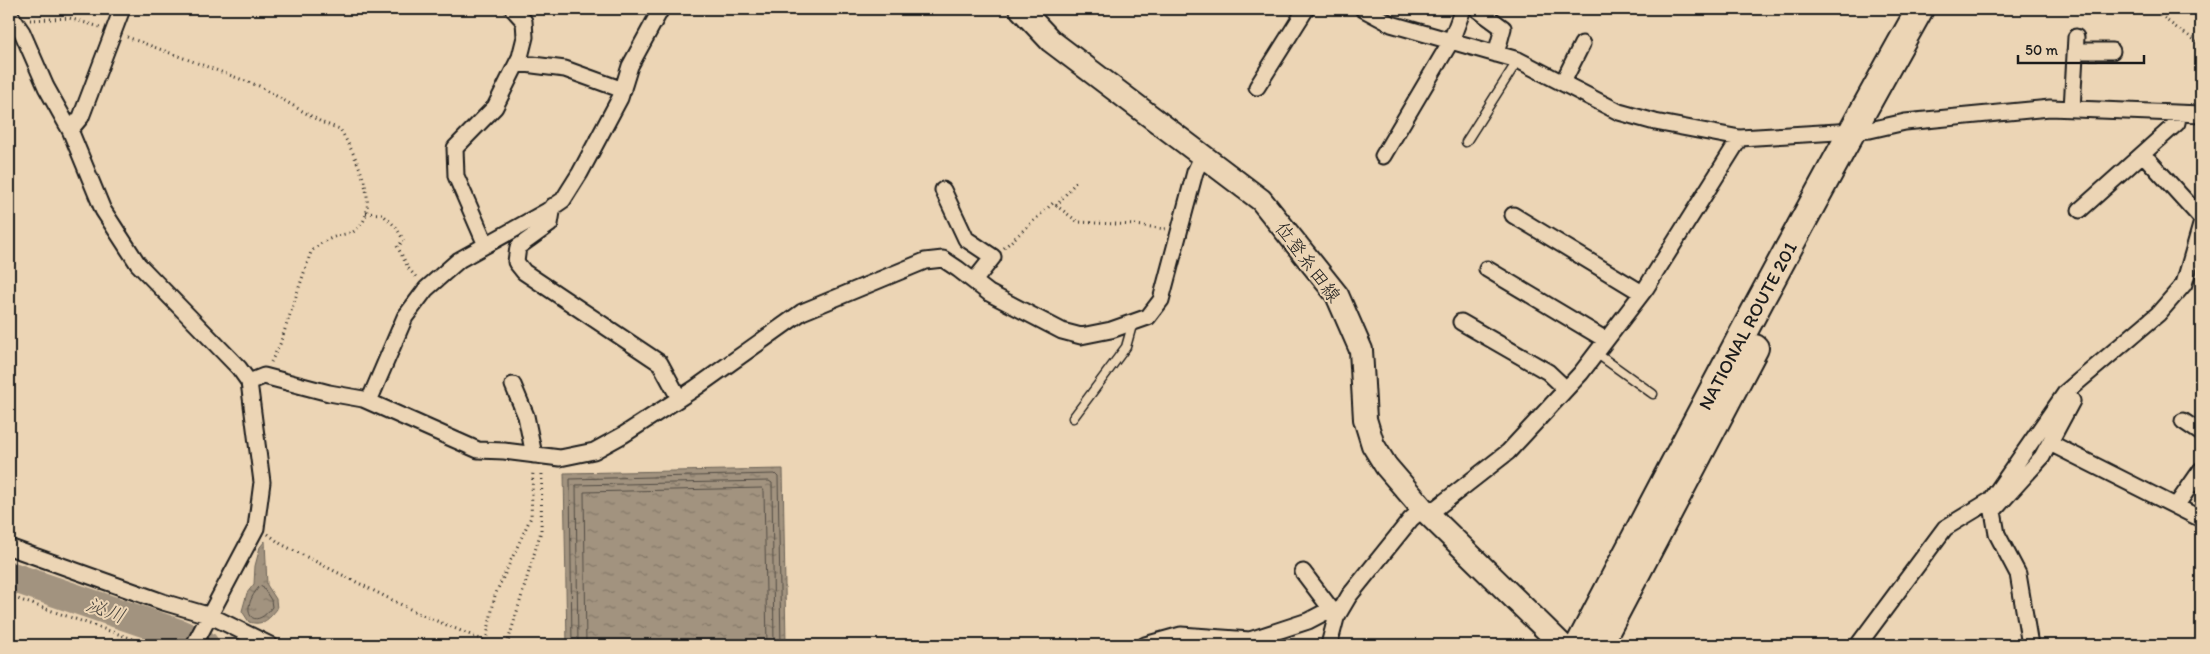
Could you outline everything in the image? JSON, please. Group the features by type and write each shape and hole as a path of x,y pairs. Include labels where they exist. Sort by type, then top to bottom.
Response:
{"highway":[{"name":"NATIONAL ROUTE 201","path":"1599,645 1861,130 1920,9"},
{"name":"NATIONAL ROUTE 201","path":"1579,645 1704,405 1861,130 1938,9"}],"main road":[{"name":"位登糸田線","path":"1021,9 1051,41 1261,200 1337,295 1361,350 1365,419 1373,445 1386,466 1422,509 1562,645"}],"street":[{"path":"70,130 81,117 122,9"},
{"path":"486,245 456,176 454,148 495,107 517,63 525,37 524,21 512,9"},
{"path":"368,401 405,317 426,289 458,260 563,200 580,173 623,90 630,66 661,9"},
{"path":"1257,87 1306,9"},
{"path":"1362,9 1391,24 1518,60 1618,112 1655,122 1740,138 1861,130 1905,122 2050,108 2201,114"},
{"path":"1382,156 1450,41 1463,9"},
{"path":"1477,9 1503,28 1496,54"},
{"path":"13,19 70,130 103,210 138,264 239,368 249,382 262,482 256,528 194,645"},
{"path":"1563,82 1582,44"},
{"path":"2072,109 2075,44 2112,52"},
{"path":"517,63 565,69 623,90"},
{"path":"2080,210 2177,123 2178,114"},
{"path":"1145,645 1180,635 1266,641 1308,620 1336,610 1411,519 1422,509 1435,509 1508,452 1596,354 1642,293 1740,138"},
{"path":"2143,154 2201,218"},
{"path":"249,382 264,376 368,401 478,450 560,458 594,451 623,435 802,312 925,261 943,259 989,293 1062,332 1081,336 1111,330 1148,317 1161,300 1194,172 1203,155"},
{"path":"943,190 966,239 993,257 974,281"},
{"path":"553,206 550,224 518,247 516,262 524,272 660,363 679,398"},
{"path":"1513,215 1642,293"},
{"path":"2030,645 2018,574 1998,534 1992,505 2066,392 2158,314 2184,284 2201,225"},
{"path":"1487,269 1606,340"},
{"path":"1461,322 1548,372 1566,389"},
{"path":"513,386 526,416 538,455"},
{"path":"1858,645 1945,528 1992,505 2042,457 2072,401 2066,392"},
{"path":"2183,421 2201,433"},
{"path":"2050,443 2201,519"},
{"path":"2176,506 2201,470"},
{"path":"9,547 209,619 270,645"},
{"path":"1303,572 1336,610 1336,618 1329,645"}],"lane":[{"path":"1466,142 1518,60"},
{"path":"1073,418 1126,347 1133,322"},
{"path":"1596,354 1653,394"}],"path":[{"path":"1946,9 1952,12 1961,9"},
{"path":"2152,9 2178,30 2201,44"},
{"path":"13,19 69,18 114,32 258,86 323,124 340,129 363,176 369,206 353,232 335,236 318,245 311,252 280,344 264,376"},
{"path":"1056,206 1076,182"},
{"path":"993,257 1052,203 1078,222 1136,225 1179,231"},
{"path":"366,213 382,214 396,227 404,241 397,246 409,269 426,289"},
{"path":"486,640 495,596 531,517 538,455"},
{"path":"507,645 541,531 538,455"},
{"path":"256,528 270,535 281,544 420,614 495,645"},
{"path":"9,596 150,645"}],"water":[{"path":"783,469 786,645 567,645 564,473"},
{"path":"265,541 267,585 276,599 277,609 265,621 254,623 249,622 242,611 247,593 254,584 255,566 260,547"}],"waterway":[{"name":"泌川","path":"9,576 179,634 204,645"}]}
